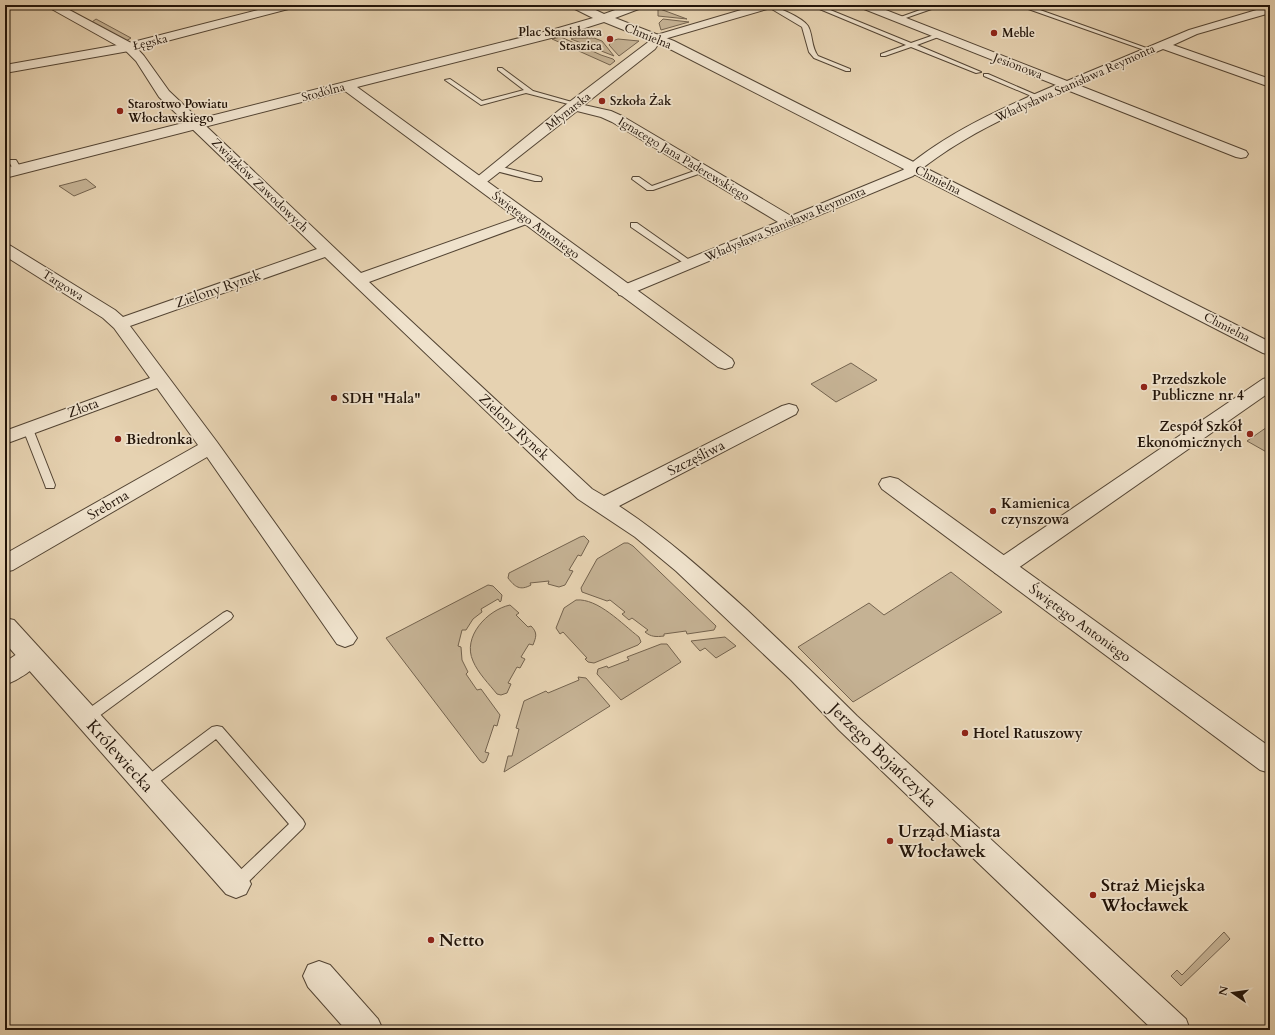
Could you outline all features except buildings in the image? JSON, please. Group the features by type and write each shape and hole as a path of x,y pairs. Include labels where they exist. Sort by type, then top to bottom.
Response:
{"street":[{"path":"52,5 129,47"},
{"name":"Łęgska","path":"5,70 129,47 292,5"},
{"name":"Chmielna","path":"575,5 670,44 1270,349"},
{"name":"Stodólna","path":"12,169 197,125 559,32 640,5"},
{"path":"657,38 769,5"},
{"name":"Jesionowa","path":"863,5 1241,154"},
{"name":"Władysława Stanisława Reymonta","path":"625,291 908,173 923,160 973,130 1006,111 1038,97 1193,32 1270,9"},
{"name":"Młynarska","path":"478,182 650,46 657,38"},
{"path":"1162,45 1270,83"},
{"name":"Związków Zawodowych","path":"129,47 140,59 164,94 328,251"},
{"name":"Świętego Antoniego","path":"346,86 725,363"},
{"name":"Ignacego Jana Paderewskiego","path":"574,105 612,116 789,222"},
{"path":"358,280 527,219"},
{"name":"Targowa","path":"5,249 109,314 120,324"},
{"name":"Zielony Rynek","path":"120,324 328,251 585,494 602,506"},
{"path":"120,324 210,447 344,638"},
{"name":"Złota","path":"5,438 161,380"},
{"path":"1003,567 1270,383"},
{"name":"Szczęśliwa","path":"602,506 789,410"},
{"name":"Srebrna","path":"5,564 210,447"},
{"name":"Świętego Antoniego","path":"890,484 1270,762"},
{"name":"Jerzego Bojańczyka","path":"602,506 643,532 717,595 813,686 848,723 1175,1030"},
{"name":"Królewiecka","path":"5,627 236,884"},
{"path":"5,675 32,657"},
{"path":"319,976 367,1030"}],"lane":[{"path":"769,5 799,21 805,26 812,52 816,57 848,70"},
{"path":"813,5 978,72"},
{"path":"898,19 940,5"},
{"path":"1020,5 1149,50"},
{"path":"882,55 939,35"},
{"path":"500,70 530,91 574,105"},
{"path":"986,75 1038,97"},
{"path":"448,80 481,103 520,91 530,91"},
{"path":"495,168 538,179"},
{"path":"636,179 650,188 653,188 703,171"},
{"path":"634,225 691,264"},
{"path":"28,429 50,485"},
{"path":"86,718 227,616"},
{"path":"146,784 217,731 298,824 236,884"}],"shaded area":[{"path":"658,9 660,9 687,19 658,16"},
{"path":"96,19 131,38 126,41 92,22"},
{"path":"663,19 689,22 661,30 659,23"},
{"path":"561,37 615,61 610,65 552,39"},
{"path":"594,38 602,41 614,56 571,39"},
{"path":"618,39 639,41 619,56 609,45 612,41"},
{"path":"86,179 96,187 74,196 59,186"},
{"path":"851,363 877,380 836,402 811,384"},
{"path":"1270,425 1270,454 1247,441"},
{"path":"584,536 589,541 581,556 578,555 569,570 573,571 565,585 559,587 548,584 549,581 530,583 531,585 521,588 515,586 508,578 509,573"},
{"path":"624,543 628,543 633,546 716,626 714,630 687,634 686,631 664,634 664,636 652,636 647,634 645,632 648,630 632,618 629,620 622,614 625,612 610,600 607,601 582,592 581,588 597,559"},
{"path":"951,572 1002,612 853,702 798,647 869,603 884,615"},
{"path":"488,585 493,586 502,595 501,601 500,602 498,599 481,609 482,612 473,619 466,630 462,630 458,646 461,647 462,660 468,672 466,674 477,690 481,689 500,715 497,726 494,725 485,752 489,753 486,761 483,763 386,638"},
{"path":"576,600 584,600 601,607 639,637 641,642 638,645 594,663 588,662 585,659 587,658 563,632 560,634 556,628 564,608"},
{"path":"510,605 519,613 516,615 528,627 531,626 533,628 536,633 536,637 533,645 529,644 521,657 525,659 520,668 517,667 508,683 511,684 507,693 501,695 497,694 478,670 470,652 474,634 479,626 493,612"},
{"path":"725,637 736,646 716,658 705,648 700,651 691,641"},
{"path":"661,644 667,644 681,662 621,700 597,674 598,669 607,666 608,668 629,660 627,657"},
{"path":"578,677 586,678 610,706 504,772 508,756 512,756 519,729 516,728 524,701 546,691 548,693 579,680"},
{"path":"1224,932 1230,939 1181,986 1171,976 1177,970 1182,975"}],"place":[{"name":"Meble","path":"994,33"},
{"name":"Plac Stanisława Staszica","path":"610,39"},
{"name":"Szkoła Żak","path":"602,101"},
{"name":"Starostwo Powiatu Włocławskiego","path":"120,111"},
{"name":"Przedszkole Publiczne nr 4","path":"1144,387"},
{"name":"SDH \"Hala\"","path":"334,398"},
{"name":"Zespół Szkół Ekonomicznych","path":"1250,434"},
{"name":"Biedronka","path":"118,439"},
{"name":"Kamienica czynszowa","path":"993,511"},
{"name":"Hotel Ratuszowy","path":"965,733"},
{"name":"Urząd Miasta Włocławek","path":"890,841"},
{"name":"Straż Miejska Włocławek","path":"1093,895"},
{"name":"Netto","path":"431,940"}]}
